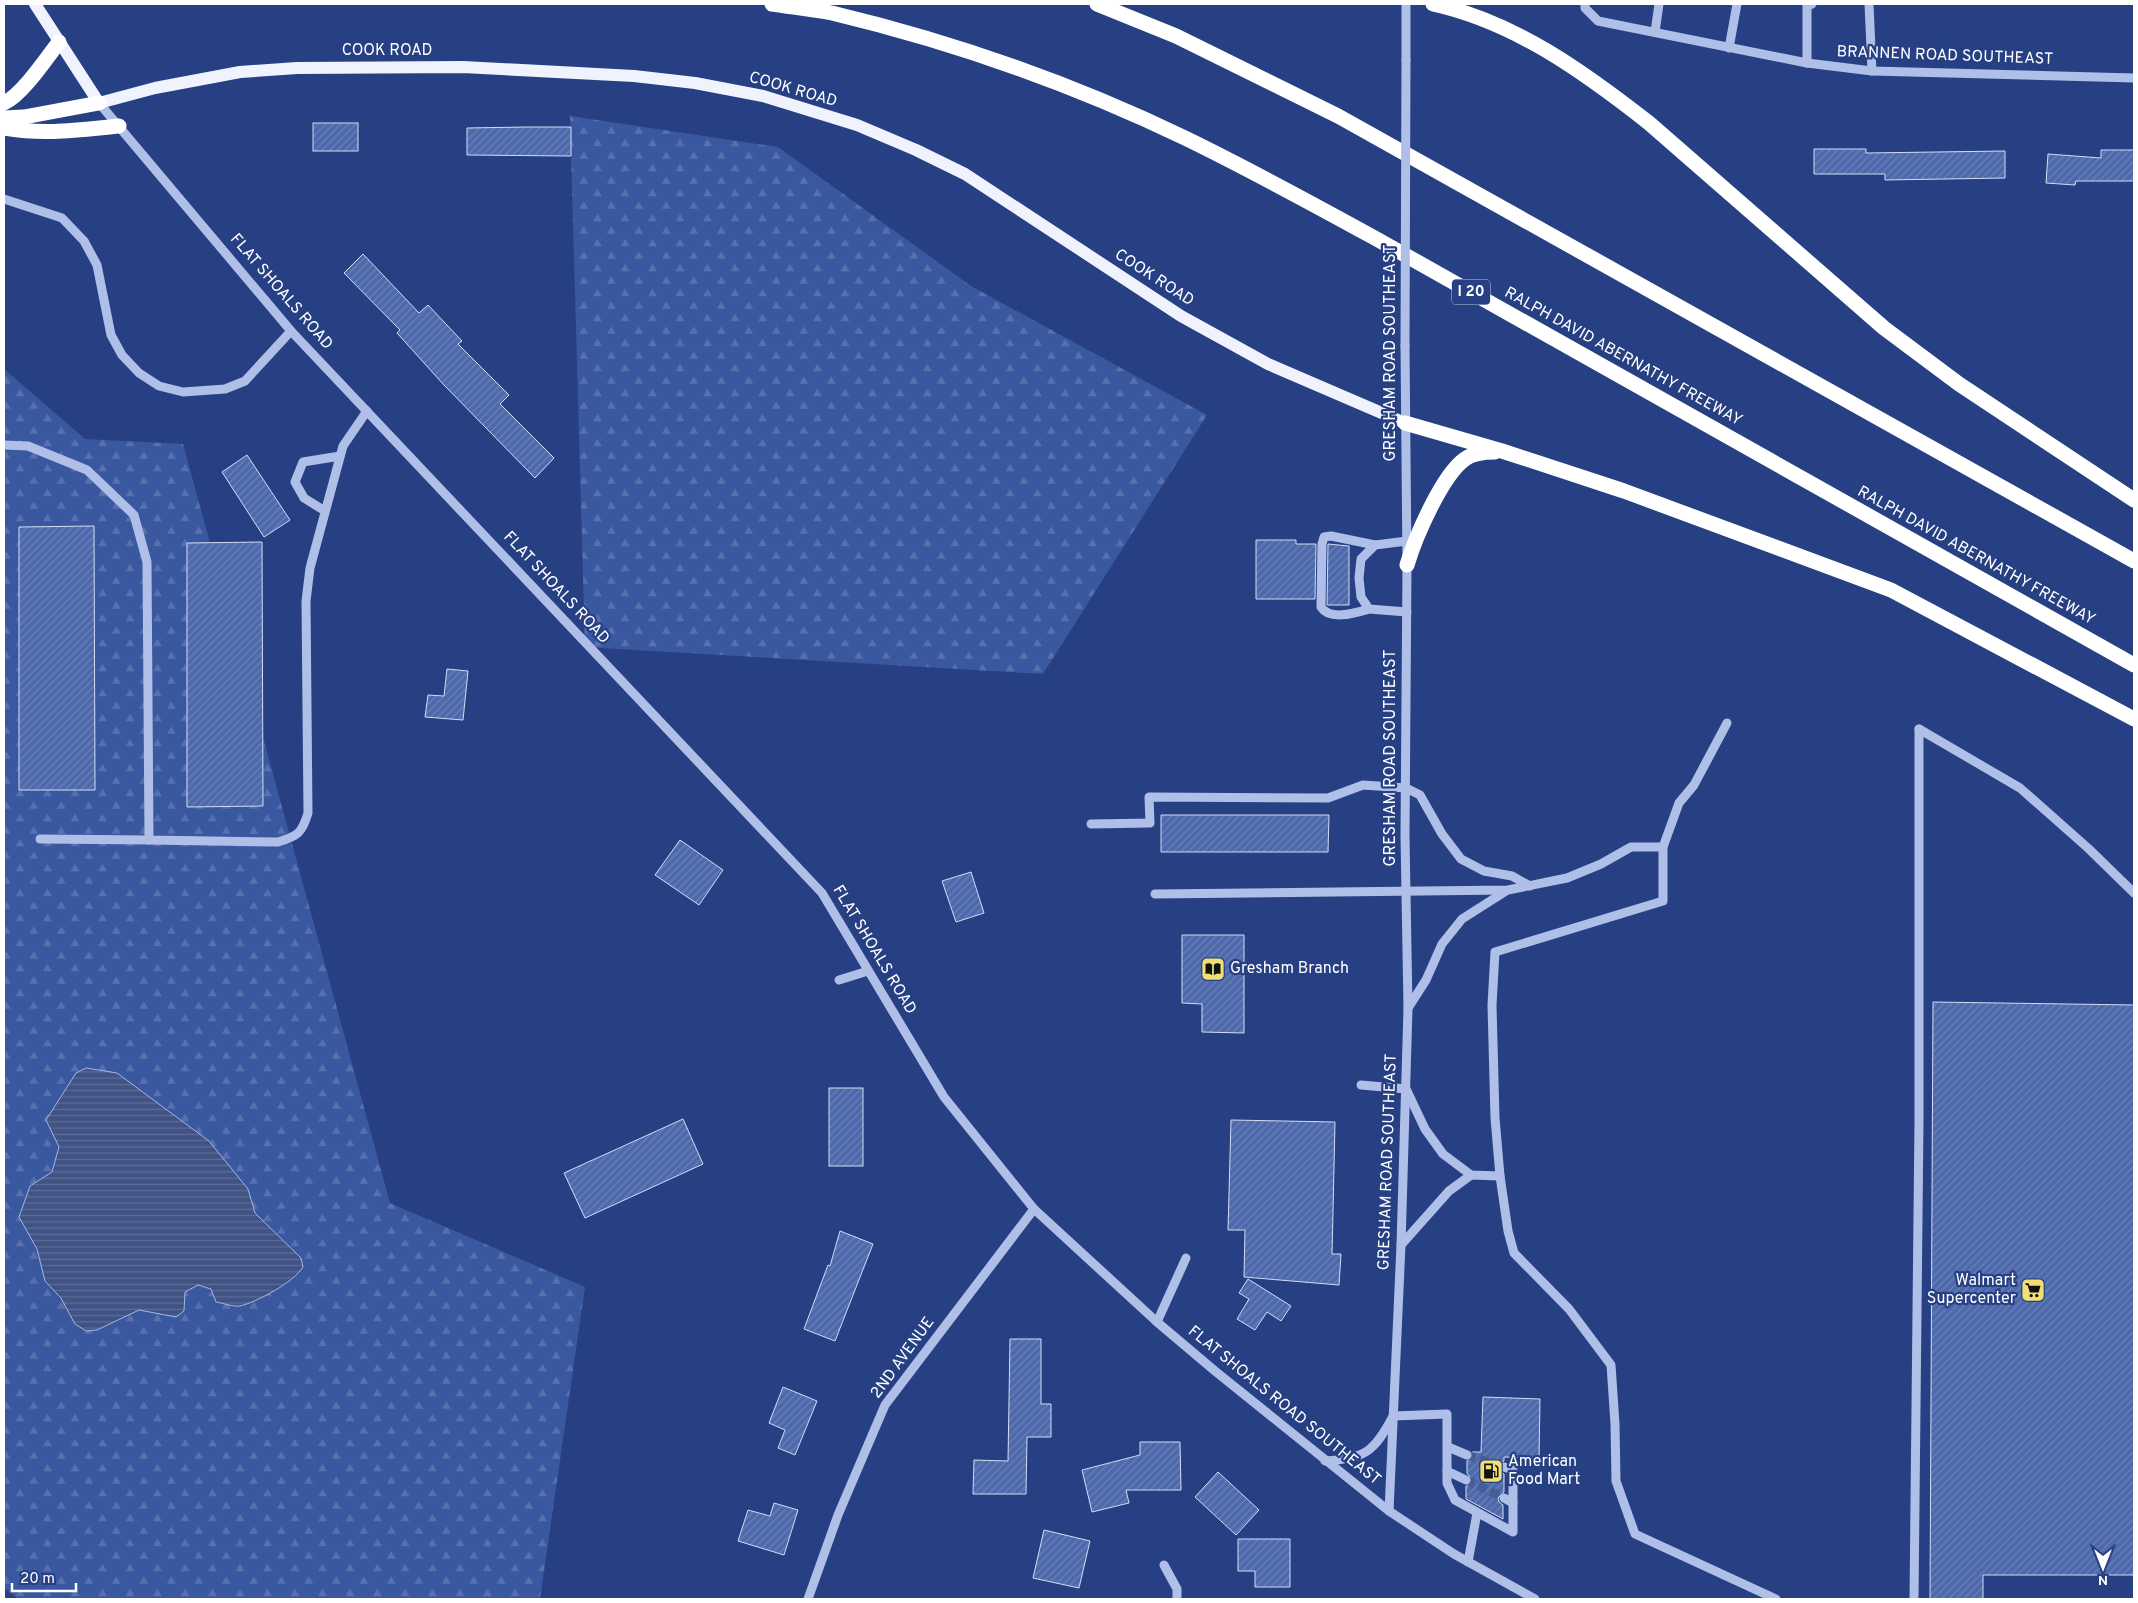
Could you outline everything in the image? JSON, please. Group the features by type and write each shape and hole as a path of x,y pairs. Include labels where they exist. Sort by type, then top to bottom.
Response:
{"highway":[{"name":"RALPH DAVID ABERNATHY FREEWAY","path":"772,4 830,13 922,38 1012,67 1100,100 1184,138 1268,180 1373,237 2134,665"},
{"path":"1098,4 1176,36 1338,116 2134,560"},
{"path":"1433,4 1492,22 1565,60 1649,123 1884,328 1960,384 2134,500"},
{"path":"4,103 10,100 32,77 59,42"},
{"path":"4,118 24,117 99,102"},
{"path":"4,128 33,133 52,133 119,126"},
{"path":"1405,422 1624,491 1891,590 2134,719"},
{"path":"1407,566 1419,532 1453,470 1474,454 1502,451"}],"main road":[{"name":"FLAT SHOALS ROAD","path":"35,4 99,102"},
{"name":"COOK ROAD","path":"99,102 155,88 240,72 307,68 463,67 634,76 695,83 762,96 857,125 916,150 965,174 1181,316 1268,364 1405,422"}],"street":[{"name":"GRESHAM ROAD SOUTHEAST","path":"1389,1511 1402,1245 1408,1008 1405,422 1406,4"},
{"path":"1655,32 1659,4"},
{"path":"1730,48 1737,4"},
{"path":"1869,4 1872,71"},
{"path":"1807,63 1810,5"},
{"name":"BRANNEN ROAD SOUTHEAST","path":"1585,6 1598,21 1807,63 1872,71 2134,78"},
{"name":"FLAT SHOALS ROAD","path":"99,102 291,331 822,893 944,1097 1034,1209"},
{"path":"4,198 62,218 84,241 96,265 111,334 122,355 139,372 160,386 183,392 225,389 245,381 291,331"},
{"path":"40,839 278,842 295,837 304,826 308,813 306,601 310,568 343,446 367,411"},
{"path":"4,445 28,446 87,470 134,516 147,562 149,840"},
{"path":"325,510 304,498 295,482 303,462 340,456"},
{"path":"1407,541 1375,545 1331,536 1324,537 1322,544 1321,607 1325,613 1332,615 1369,610 1407,612"},
{"path":"1369,610 1360,597 1359,578 1361,559 1375,545"},
{"path":"1727,723 1694,785 1679,803 1663,847 1663,901 1495,952 1492,1006 1495,1118 1500,1176 1508,1232 1514,1253 1569,1309 1611,1365 1616,1481 1635,1534 1776,1599"},
{"path":"1914,1599 1919,1121 1920,730 2020,788 2089,849 2134,893"},
{"path":"1091,824 1150,824 1149,797 1328,798 1364,785 1406,788 1420,795 1442,834 1461,859 1484,871 1512,876 1530,886"},
{"path":"1155,894 1508,890 1567,878 1601,864 1631,847 1663,847"},
{"path":"1408,1008 1426,980 1442,944 1462,919 1508,890"},
{"path":"839,980 868,971"},
{"path":"1361,1085 1406,1089 1425,1129 1443,1154 1471,1175 1500,1176"},
{"path":"1402,1245 1448,1191 1471,1175"},
{"name":"FLAT SHOALS ROAD SOUTHEAST","path":"1034,1209 1157,1322 1325,1461 1389,1511 1468,1562 1535,1599"},
{"name":"2ND AVENUE","path":"808,1599 838,1515 885,1405 1034,1209"},
{"path":"1157,1322 1186,1258"},
{"path":"1325,1461 1350,1460 1365,1453 1380,1440 1394,1416 1447,1414 1447,1483 1455,1500 1513,1532 1513,1470 1504,1467"},
{"path":"1448,1447 1467,1455"},
{"path":"1447,1471 1466,1480"},
{"path":"1504,1498 1513,1503"},
{"path":"1468,1562 1477,1513"},
{"path":"1164,1565 1177,1590 1177,1599"}],"green space":[{"path":"570,116 778,147 971,286 1207,415 1043,674 585,647"},
{"path":"4,369 85,439 183,444 390,1203 585,1287 540,1599 18,1599 4,1588"}],"shaded area":[{"path":"86,1068 117,1073 209,1141 248,1189 255,1213 301,1258 303,1267 298,1273 274,1291 240,1306 216,1302 211,1289 198,1285 185,1292 184,1311 176,1317 139,1310 97,1330 86,1331 75,1324 61,1298 45,1281 37,1249 19,1217 30,1186 52,1172 59,1147 46,1120 76,1073"}],"building":[{"path":"313,123 358,123 358,151 313,151"},
{"path":"571,127 571,156 467,155 467,128"},
{"path":"1814,149 1866,149 1866,153 2005,151 2005,178 1885,180 1885,174 1814,174"},
{"path":"2101,150 2134,150 2134,181 2076,181 2075,185 2046,183 2048,154 2101,158"},
{"path":"363,254 419,313 428,305 462,341 458,344 509,395 500,404 554,458 535,478 443,384 397,333 400,330 344,273"},
{"path":"247,455 290,520 264,537 222,472"},
{"path":"94,526 95,790 19,790 19,527"},
{"path":"1256,540 1296,540 1296,544 1316,544 1315,599 1256,599"},
{"path":"262,542 263,806 187,807 187,543"},
{"path":"1328,544 1349,546 1349,605 1327,605"},
{"path":"447,669 468,671 463,720 425,717 428,695 444,696"},
{"path":"1161,815 1329,815 1328,852 1161,852"},
{"path":"680,840 723,870 699,905 655,875"},
{"path":"971,872 984,913 956,922 942,881"},
{"name":"Gresham Branch","path":"1182,935 1244,935 1244,1033 1202,1032 1202,1004 1182,1003"},
{"name":"Walmart Supercenter","path":"1933,1002 2134,1005 2134,1575 1983,1575 1983,1599 1930,1599"},
{"path":"829,1088 863,1088 863,1166 829,1166"},
{"path":"683,1119 703,1164 585,1218 564,1173"},
{"path":"1231,1120 1335,1122 1332,1254 1341,1254 1339,1285 1244,1277 1245,1230 1228,1230"},
{"path":"840,1231 873,1244 835,1341 804,1329 828,1265 830,1266"},
{"path":"1248,1279 1291,1306 1281,1321 1267,1312 1255,1330 1237,1319 1249,1299 1239,1293"},
{"path":"1010,1339 1041,1339 1041,1404 1051,1404 1051,1437 1027,1437 1026,1494 973,1494 974,1460 1008,1461"},
{"path":"783,1387 817,1401 795,1455 778,1448 785,1430 769,1423"},
{"path":"1483,1397 1540,1399 1539,1458 1504,1457 1504,1461 1498,1466 1499,1471 1504,1474 1504,1492 1498,1498 1499,1502 1503,1505 1503,1519 1466,1499 1466,1486 1470,1485 1472,1480 1467,1473 1467,1461 1473,1458 1472,1452 1481,1452"},
{"path":"1140,1442 1180,1442 1181,1490 1126,1490 1129,1503 1092,1512 1082,1470 1140,1455"},
{"path":"1218,1472 1259,1510 1236,1535 1195,1497"},
{"path":"774,1503 798,1510 784,1555 738,1541 748,1510 770,1516"},
{"path":"1044,1530 1090,1541 1079,1588 1033,1578"},
{"path":"1238,1539 1290,1539 1290,1587 1255,1587 1255,1571 1238,1571"}],"tunnel":[{"path":"1467,1455 1504,1467"},
{"path":"1466,1480 1504,1498"}],"place":[{"name":"Gresham Branch","path":"1213,969"},
{"name":"Walmart Supercenter","path":"2033,1290"},
{"name":"American Food Mart","path":"1491,1471"}]}
